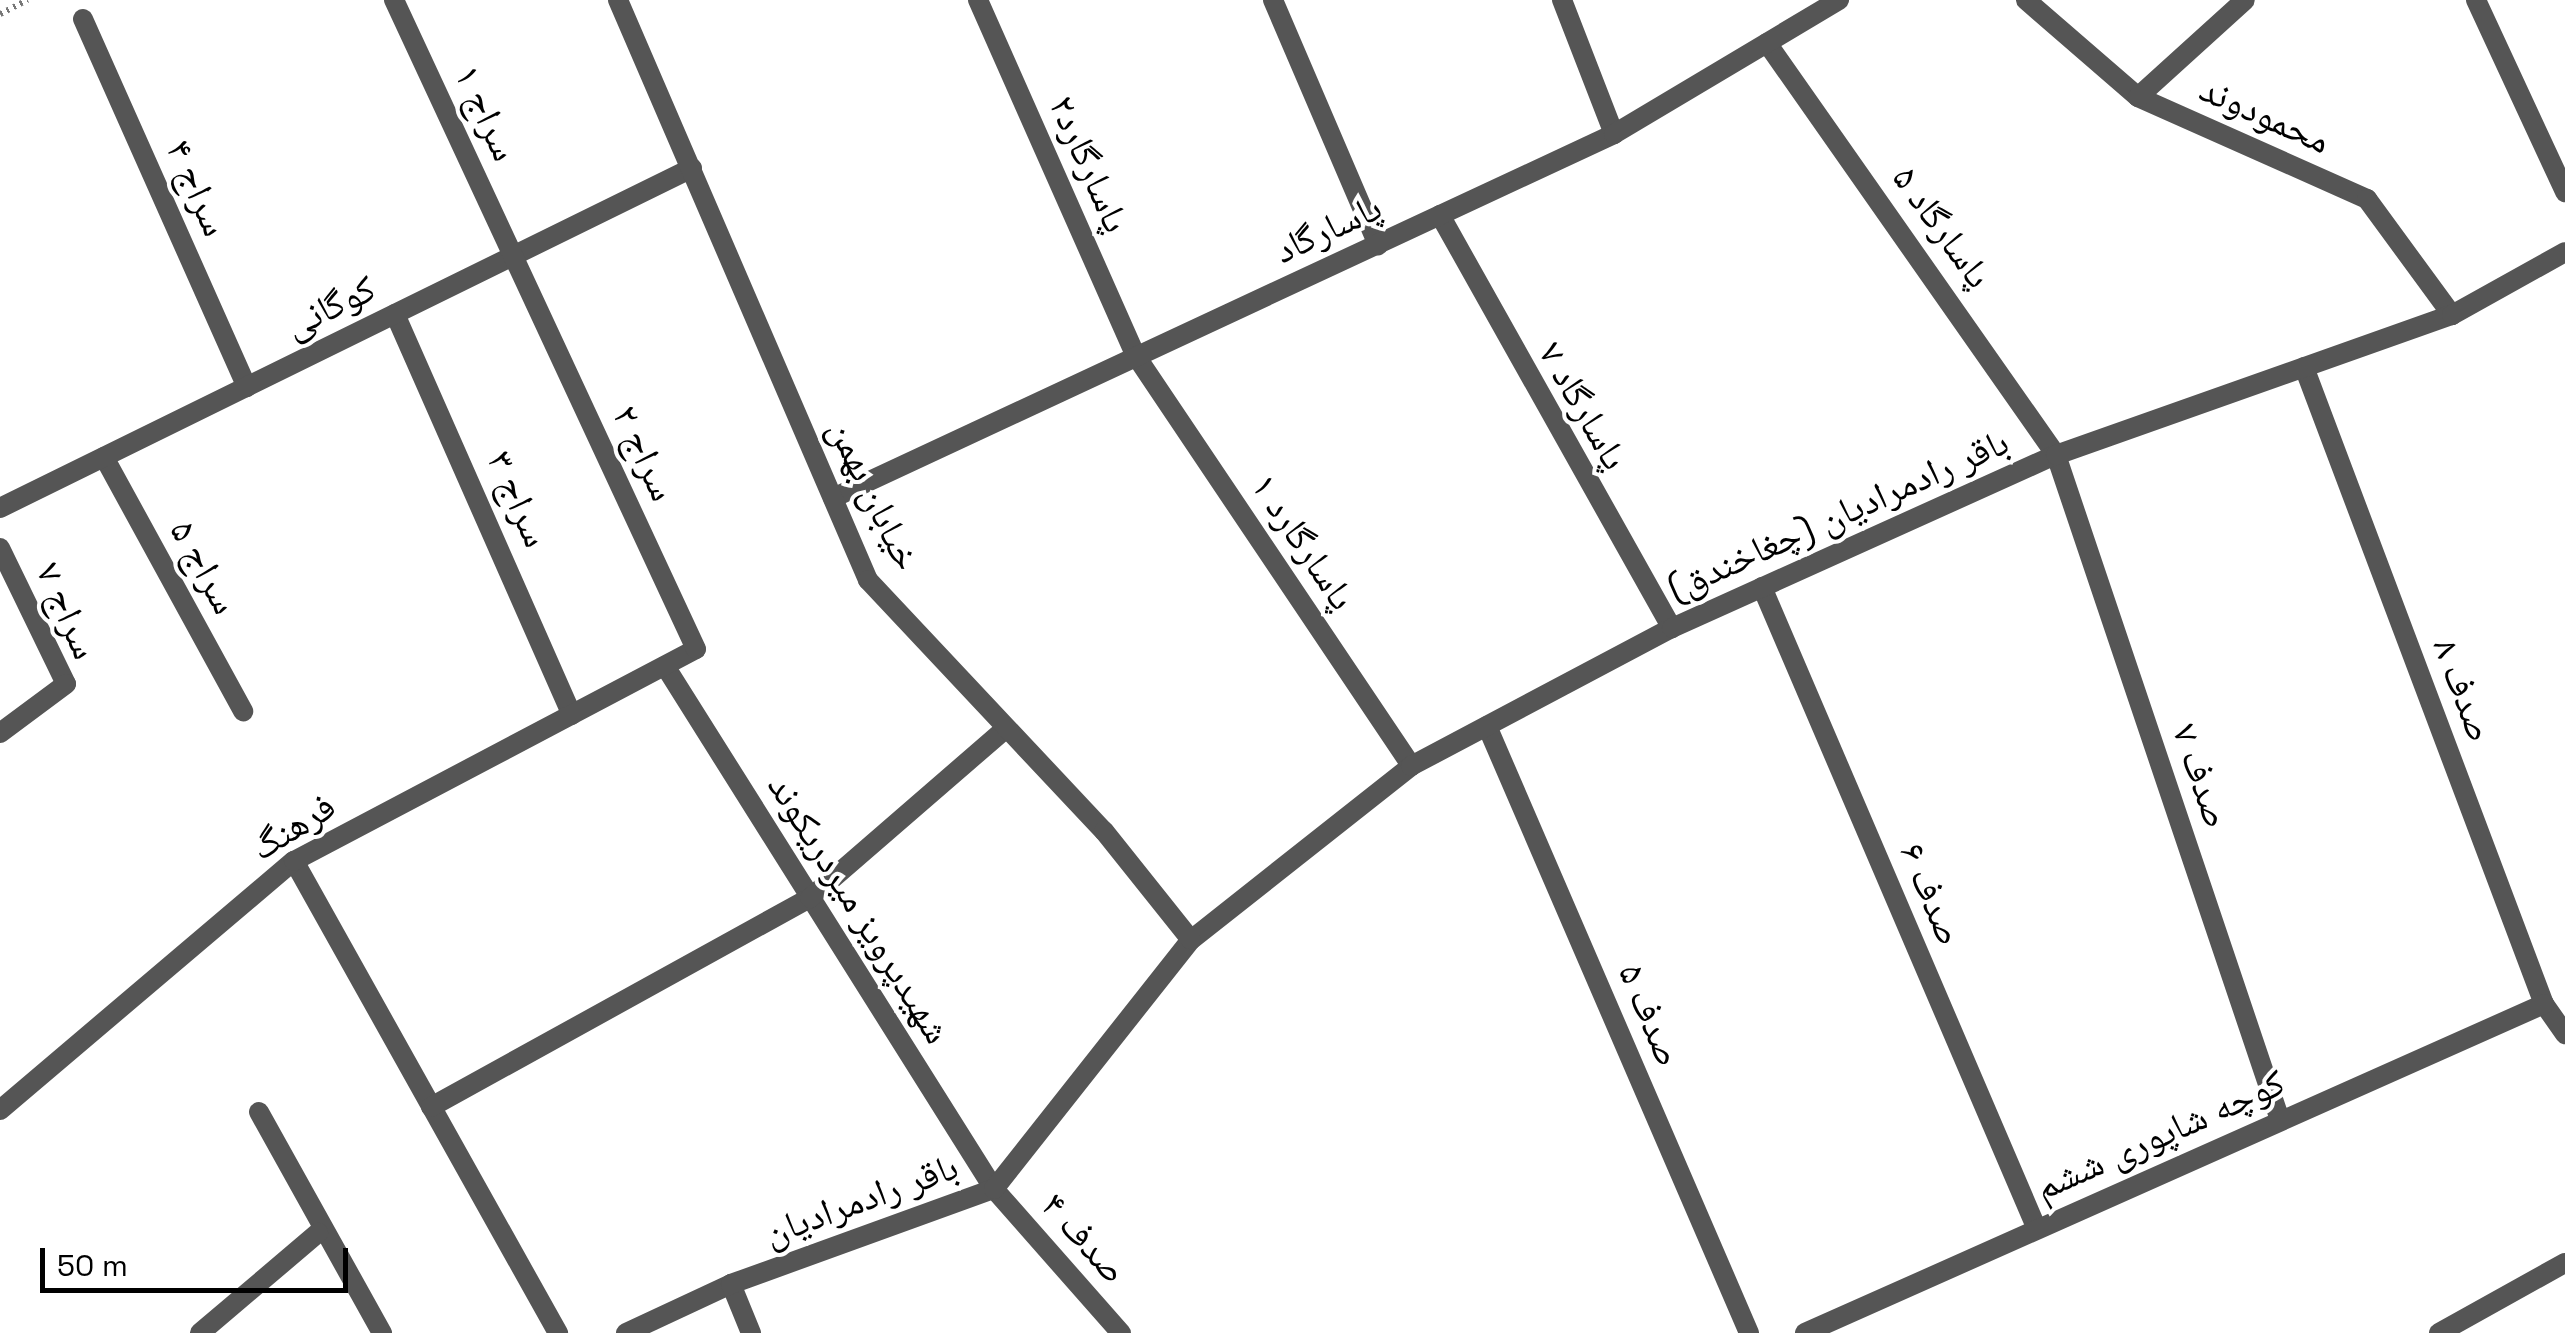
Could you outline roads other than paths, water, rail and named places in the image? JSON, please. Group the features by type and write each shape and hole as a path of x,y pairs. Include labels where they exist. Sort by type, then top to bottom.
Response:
{"street":[{"name":"سراج ۱","path":"394,0 514,255"},
{"name":"خیابان بهمن","path":"618,0 868,580 1191,940"},
{"name":"پاسارگارد۲","path":"978,0 1136,356"},
{"path":"1273,0 1378,244"},
{"path":"1562,0 1614,134"},
{"name":"پاسارگاد","path":"833,498 1614,134 1840,0"},
{"name":"محمودوند","path":"2026,0 2138,97 2367,199 2452,315"},
{"path":"2138,97 2245,0"},
{"path":"2476,0 2565,192"},
{"name":"سراج ۴","path":"83,19 246,387"},
{"name":"پاسارگاد ۵","path":"1766,44 2056,455"},
{"name":"کوگانی","path":"0,508 692,168"},
{"name":"پاسارگاد ۷","path":"1440,216 1672,628"},
{"name":"باقر رادمرادیان (چغاخندق)","path":"1191,940 1411,766 1672,628 2056,455 2452,315 2565,252"},
{"name":"سراج ۲","path":"514,255 696,649 665,666"},
{"name":"سراج ۳","path":"395,314 572,714"},
{"name":"پاسارگارد ۱","path":"1136,356 1411,766"},
{"name":"صدف ۸","path":"2304,367 2544,1004 2565,1034"},
{"name":"صدف ۷","path":"2056,455 2280,1120"},
{"name":"سراج ۵","path":"104,457 242,711"},
{"name":"سراج ۷","path":"0,548 66,684 0,733"},
{"name":"صدف ۶","path":"1762,587 2036,1228"},
{"name":"فرهنگ","path":"0,1110 294,861 665,666"},
{"name":"شهیدپرویز میردریکوند","path":"665,666 994,1189"},
{"name":"صدف ۵","path":"1487,726 1749,1333"},
{"path":"431,1107 810,898 1005,730"},
{"path":"294,861 558,1333"},
{"name":"باقر رادمرادیان","path":"626,1333 731,1284 994,1189 1191,940"},
{"name":"کوچه شاپوری ششم","path":"1805,1333 2544,1004"},
{"path":"258,1112 318,1233 382,1333"},
{"name":"صدف ۴","path":"994,1189 1121,1333"},
{"path":"200,1333 318,1233"},
{"path":"2439,1333 2565,1263"},
{"path":"731,1284 751,1333"}]}
